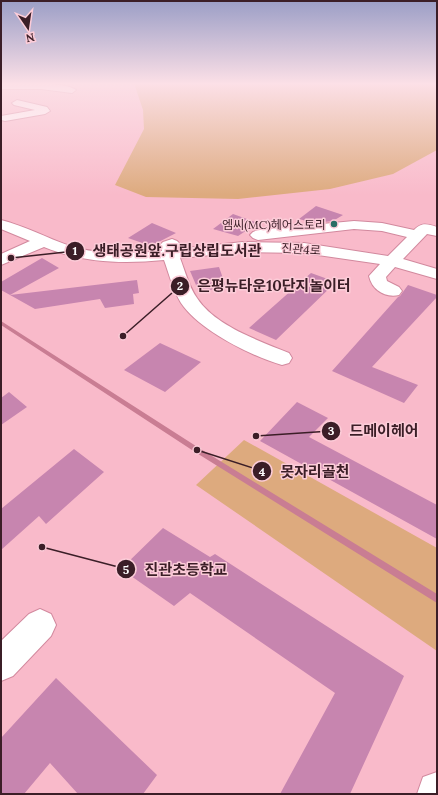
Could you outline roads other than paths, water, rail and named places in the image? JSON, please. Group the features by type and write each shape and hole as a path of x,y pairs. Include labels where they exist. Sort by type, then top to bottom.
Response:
{"street":[{"name":"진관4로","path":"1,224 68,251 105,256 135,258 243,247 304,248 392,261 437,274"},
{"path":"282,358 229,333 203,317 189,301 170,255 168,245 354,225 382,227 417,235"},
{"path":"393,291 379,284 377,276 424,228 437,232"},
{"path":"1,260 44,241"},
{"path":"1,664 40,625"}],"waterway":[{"path":"1,323 197,450 437,599"}],"place":[{"name":"엠씨(MC)헤어스토리","path":"334,224"},
{"name":"생태공원앞.구립상립도서관","path":"11,258"},
{"name":"은평뉴타운10단지놀이터","path":"123,336"},
{"name":"드메이헤어","path":"256,436"},
{"name":"못자리골천","path":"197,450"},
{"name":"진관초등학교","path":"42,547"}]}
